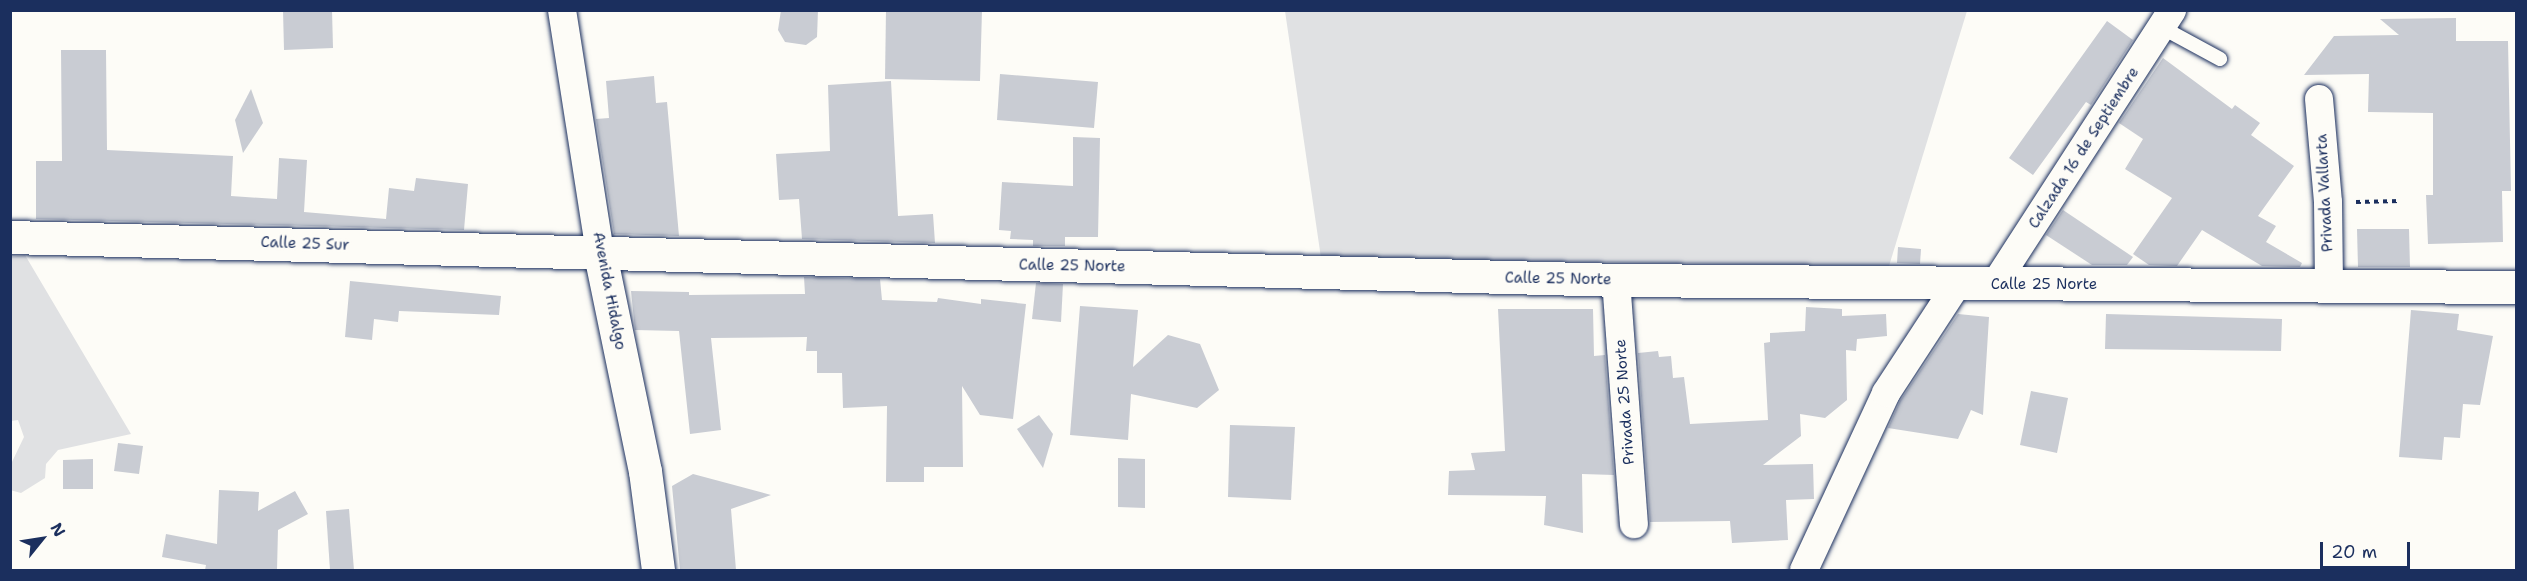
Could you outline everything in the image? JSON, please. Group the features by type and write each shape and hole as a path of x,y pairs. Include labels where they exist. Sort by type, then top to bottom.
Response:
{"street":[{"name":"Avenida Hidalgo","path":"562,10 600,254 645,471 658,570"},
{"name":"Calzada 16 de Septiembre","path":"1995,284 2168,19"},
{"name":"Privada Vallarta","path":"2319,99 2328,202 2329,288"},
{"name":"Calle 25 Sur","path":"10,237 600,254"},
{"name":"Calle 25 Norte","path":"600,254 1616,280 1956,286 1995,284 2329,288 2517,287"},
{"name":"Privada 25 Norte","path":"1616,280 1634,524"},
{"path":"1804,570 1886,393 1956,286"}],"lane":[{"path":"2168,19 2220,59"}],"path":[{"path":"2328,202 2401,201"}],"shaded area":[{"path":"1285,11 1967,11 1889,266 1321,258"},
{"path":"25,255 131,434 58,450 46,464 45,478 21,493 10,490 11,464 24,437 18,420 11,421 10,257"}],"building":[{"path":"283,10 332,10 333,48 284,50"},
{"path":"781,10 818,10 817,37 806,45 785,42 778,30"},
{"path":"886,10 982,10 980,81 885,79"},
{"path":"2456,18 2456,41 2508,41 2511,191 2502,191 2503,242 2428,244 2426,195 2433,195 2433,113 2368,112 2369,74 2304,75 2334,36 2399,35 2380,19"},
{"path":"2107,21 2133,40 2091,105 2086,102 2033,175 2009,158"},
{"path":"61,50 106,50 107,150 233,156 231,196 277,199 279,158 307,160 304,212 386,219 389,188 414,191 416,178 468,184 464,230 36,219 36,161 62,161"},
{"path":"2163,58 2232,109 2235,105 2260,123 2251,135 2294,166 2258,216 2276,226 2266,242 2302,263 2300,267 2262,266 2202,230 2177,266 2149,265 2133,254 2172,198 2125,169 2143,139 2119,123"},
{"path":"1000,74 1098,82 1094,128 997,120"},
{"path":"654,76 656,103 667,102 679,236 614,234 596,119 609,118 606,81"},
{"path":"891,81 898,216 933,214 935,243 802,239 799,199 779,200 776,154 830,151 828,85"},
{"path":"251,89 263,123 243,153 235,120"},
{"path":"1073,137 1100,138 1098,237 1065,237 1065,246 1033,246 1033,240 1010,239 1011,231 999,230 1002,182 1073,186"},
{"path":"2063,210 2133,257 2127,265 2092,265 2046,235"},
{"path":"2357,229 2409,229 2410,267 2358,267"},
{"path":"1898,247 1921,249 1920,264 1897,263"},
{"path":"804,277 880,279 882,300 937,302 938,298 981,304 981,299 1026,304 1013,419 980,415 962,386 963,467 924,467 924,482 886,482 887,406 843,408 842,373 817,373 817,351 806,351 807,337 711,338 721,430 690,434 679,331 635,330 631,291 689,292 689,295 805,294"},
{"path":"350,281 501,296 499,315 399,311 398,322 374,319 372,340 345,337"},
{"path":"1036,283 1063,284 1061,322 1032,319"},
{"path":"1080,306 1138,310 1133,367 1168,335 1200,344 1219,390 1197,408 1131,394 1128,440 1070,435"},
{"path":"1806,307 1842,309 1842,316 1886,314 1887,336 1857,339 1856,351 1846,350 1847,400 1825,418 1800,414 1801,436 1763,465 1813,464 1814,499 1786,500 1788,540 1732,543 1730,521 1650,522 1638,353 1658,351 1659,357 1671,356 1673,378 1684,377 1690,424 1768,420 1764,343 1770,342 1770,333 1805,331"},
{"path":"1498,309 1593,309 1594,356 1605,355 1614,475 1582,474 1583,533 1544,525 1546,496 1448,495 1449,471 1475,470 1471,453 1505,451"},
{"path":"2411,310 2459,314 2457,330 2493,336 2480,405 2463,404 2460,438 2444,437 2442,460 2399,457"},
{"path":"1958,314 1989,317 1983,415 1971,410 1958,439 1888,428 1900,401"},
{"path":"2106,314 2282,319 2281,351 2105,349"},
{"path":"2031,391 2068,398 2057,453 2020,445"},
{"path":"1039,415 1053,434 1043,468 1017,429"},
{"path":"1230,425 1295,427 1291,500 1228,497"},
{"path":"118,443 143,446 139,474 114,471"},
{"path":"1118,458 1145,459 1145,508 1118,507"},
{"path":"93,459 93,489 63,489 63,460"},
{"path":"693,474 771,495 731,509 736,570 680,570 672,486"},
{"path":"219,490 259,492 258,511 295,491 308,514 278,530 277,570 205,570 206,565 162,557 166,534 217,544"},
{"path":"349,509 354,570 330,570 326,511"}]}
